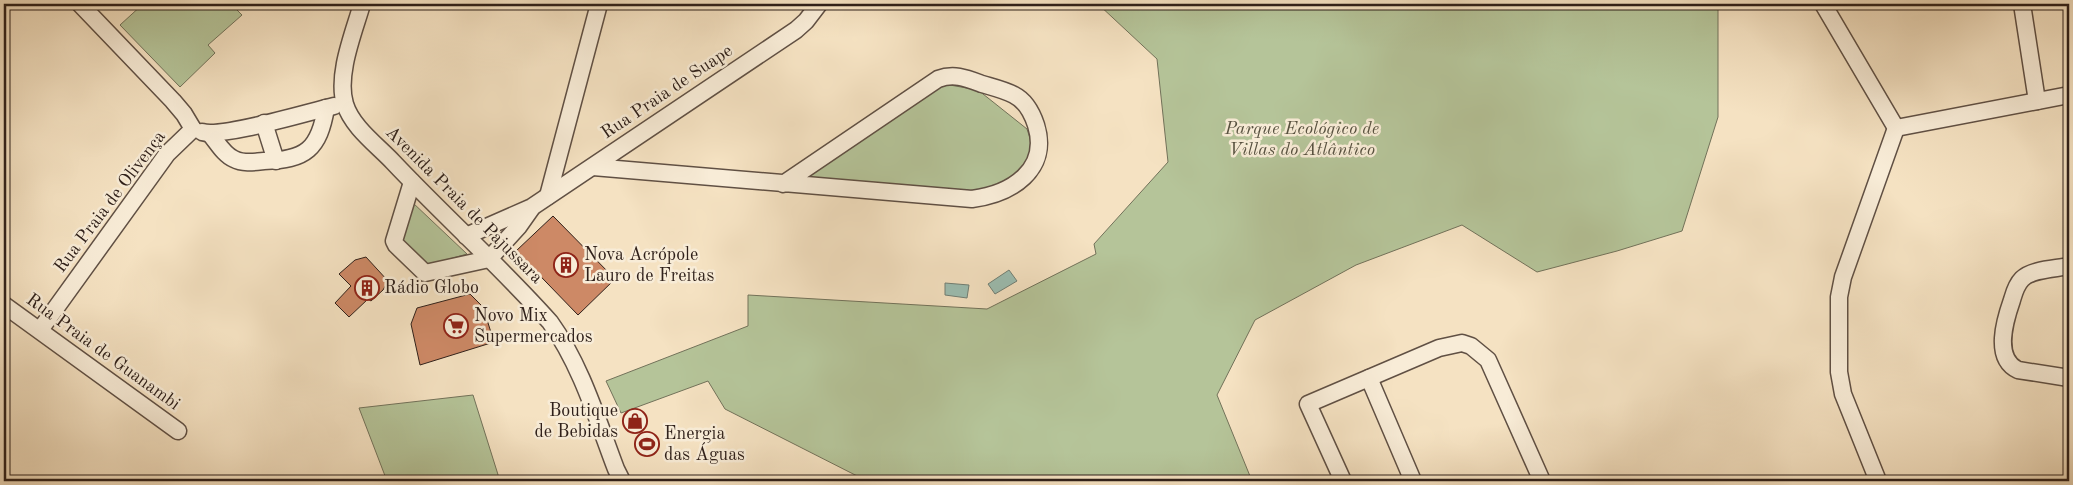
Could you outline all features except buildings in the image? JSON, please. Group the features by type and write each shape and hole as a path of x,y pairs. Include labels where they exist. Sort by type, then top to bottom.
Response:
{"street":[{"path":"80,4 173,101 193,129"},
{"path":"344,103 343,82 346,62 362,4"},
{"path":"548,196 599,4"},
{"name":"Rua Praia de Suape","path":"466,236 532,207 593,167 796,30 806,21 819,4"},
{"path":"1822,4 1896,128"},
{"path":"2022,4 2037,101"},
{"path":"593,167 783,184 972,199 982,198 1026,177 1033,168 1037,156 1039,135 1028,108 1014,95 960,76 948,76 938,79 783,184"},
{"path":"1896,128 2069,95"},
{"name":"Rua Praia de Olivença","path":"40,330 168,154 193,129 210,134 344,103"},
{"name":"Avenida Praia de Pajussara","path":"344,103 352,118 362,130 536,307 562,338 573,360 622,481"},
{"path":"210,134 226,155 234,160 243,162 276,161 294,158 314,145 323,123 326,108"},
{"path":"264,123 276,161"},
{"path":"1878,481 1843,394 1839,372 1839,297 1843,277 1896,128"},
{"path":"412,182 394,241 420,270 425,274 489,259"},
{"name":"Rua Praia de Suape","path":"489,259 519,226 532,207"},
{"path":"2069,266 2030,274 2022,279 2017,285 2006,317 2003,334 2004,351 2012,367 2018,370 2069,378"},
{"name":"Rua Praia de Guanambi","path":"4,305 178,431"},
{"path":"1343,481 1308,404 1450,344 1462,343 1471,346 1488,360 1542,481"},
{"path":"1368,378 1413,481"}],"green space":[{"path":"143,4 231,4 242,15 208,45 215,53 180,87 120,25"},
{"name":"Parque Ecológico de Villas do Atlântico","path":"1098,4 1718,4 1718,117 1682,231 1617,251 1537,272 1462,225 1356,265 1255,320 1217,395 1252,481 867,481 725,409 708,381 621,413 606,381 748,326 748,295 987,309 1096,254 1094,244 1168,162 1157,59"},
{"path":"944,84 978,90 1027,129 1034,151 1025,171 994,188 970,194 798,181"},
{"path":"412,202 467,254 425,266 402,242"},
{"path":"473,395 500,481 387,481 359,408"}],"water":[{"path":"1009,270 1017,281 995,294 988,284"},
{"path":"945,283 969,285 967,298 945,295"}],"place":[{"name":"Nova Acrópole Lauro de Freitas","path":"566,265"},
{"name":"Rádio Globo","path":"367,288"},
{"name":"Novo Mix Supermercados","path":"456,326"},
{"name":"Boutique de Bebidas","path":"635,421"},
{"name":"Energia das Águas","path":"647,444"}]}
